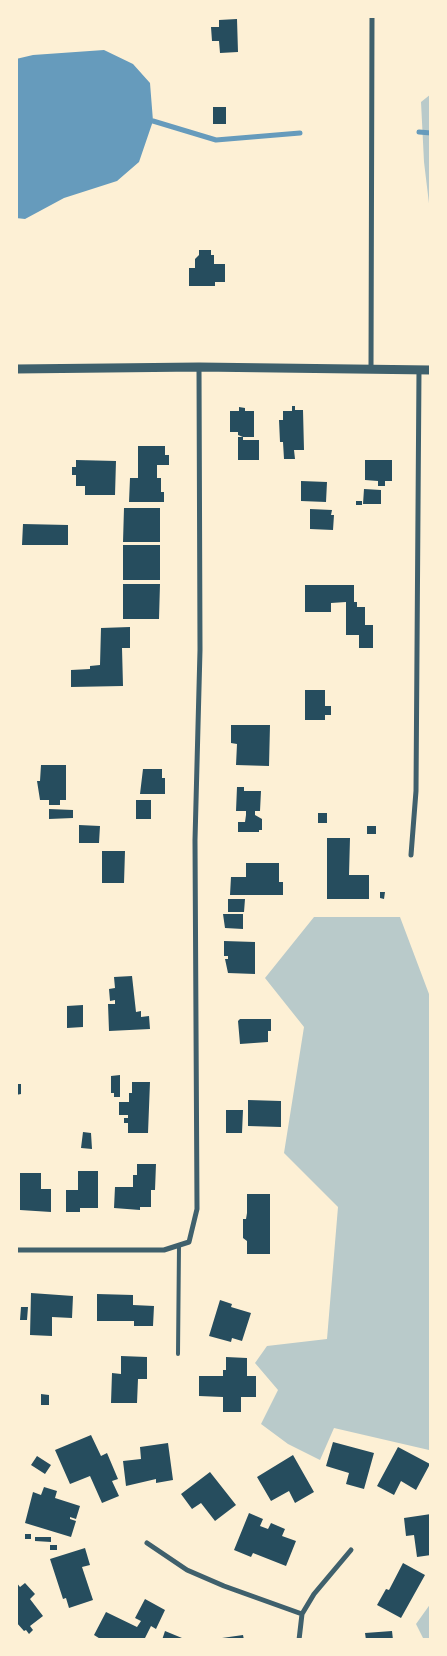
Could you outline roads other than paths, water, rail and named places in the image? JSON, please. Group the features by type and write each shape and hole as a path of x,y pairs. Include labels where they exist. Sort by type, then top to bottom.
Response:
{"street":[{"path":"371,368 372,16"},
{"path":"16,1250 164,1250 189,1242 197,1208 195,840 200,650 199,367"},
{"path":"16,369 199,367 431,370"},
{"path":"411,855 416,791 419,370"},
{"path":"147,1542 187,1570 224,1586 302,1614"},
{"path":"299,1640 302,1614 314,1594 351,1550"}],"lane":[{"path":"178,1354 179,1246"}],"water":[{"path":"104,50 133,64 150,83 153,121 139,162 117,181 64,198 25,219 16,218 16,59 33,55"}],"waterway":[{"path":"153,121 216,140 300,133"},
{"path":"419,132 431,133"}]}
